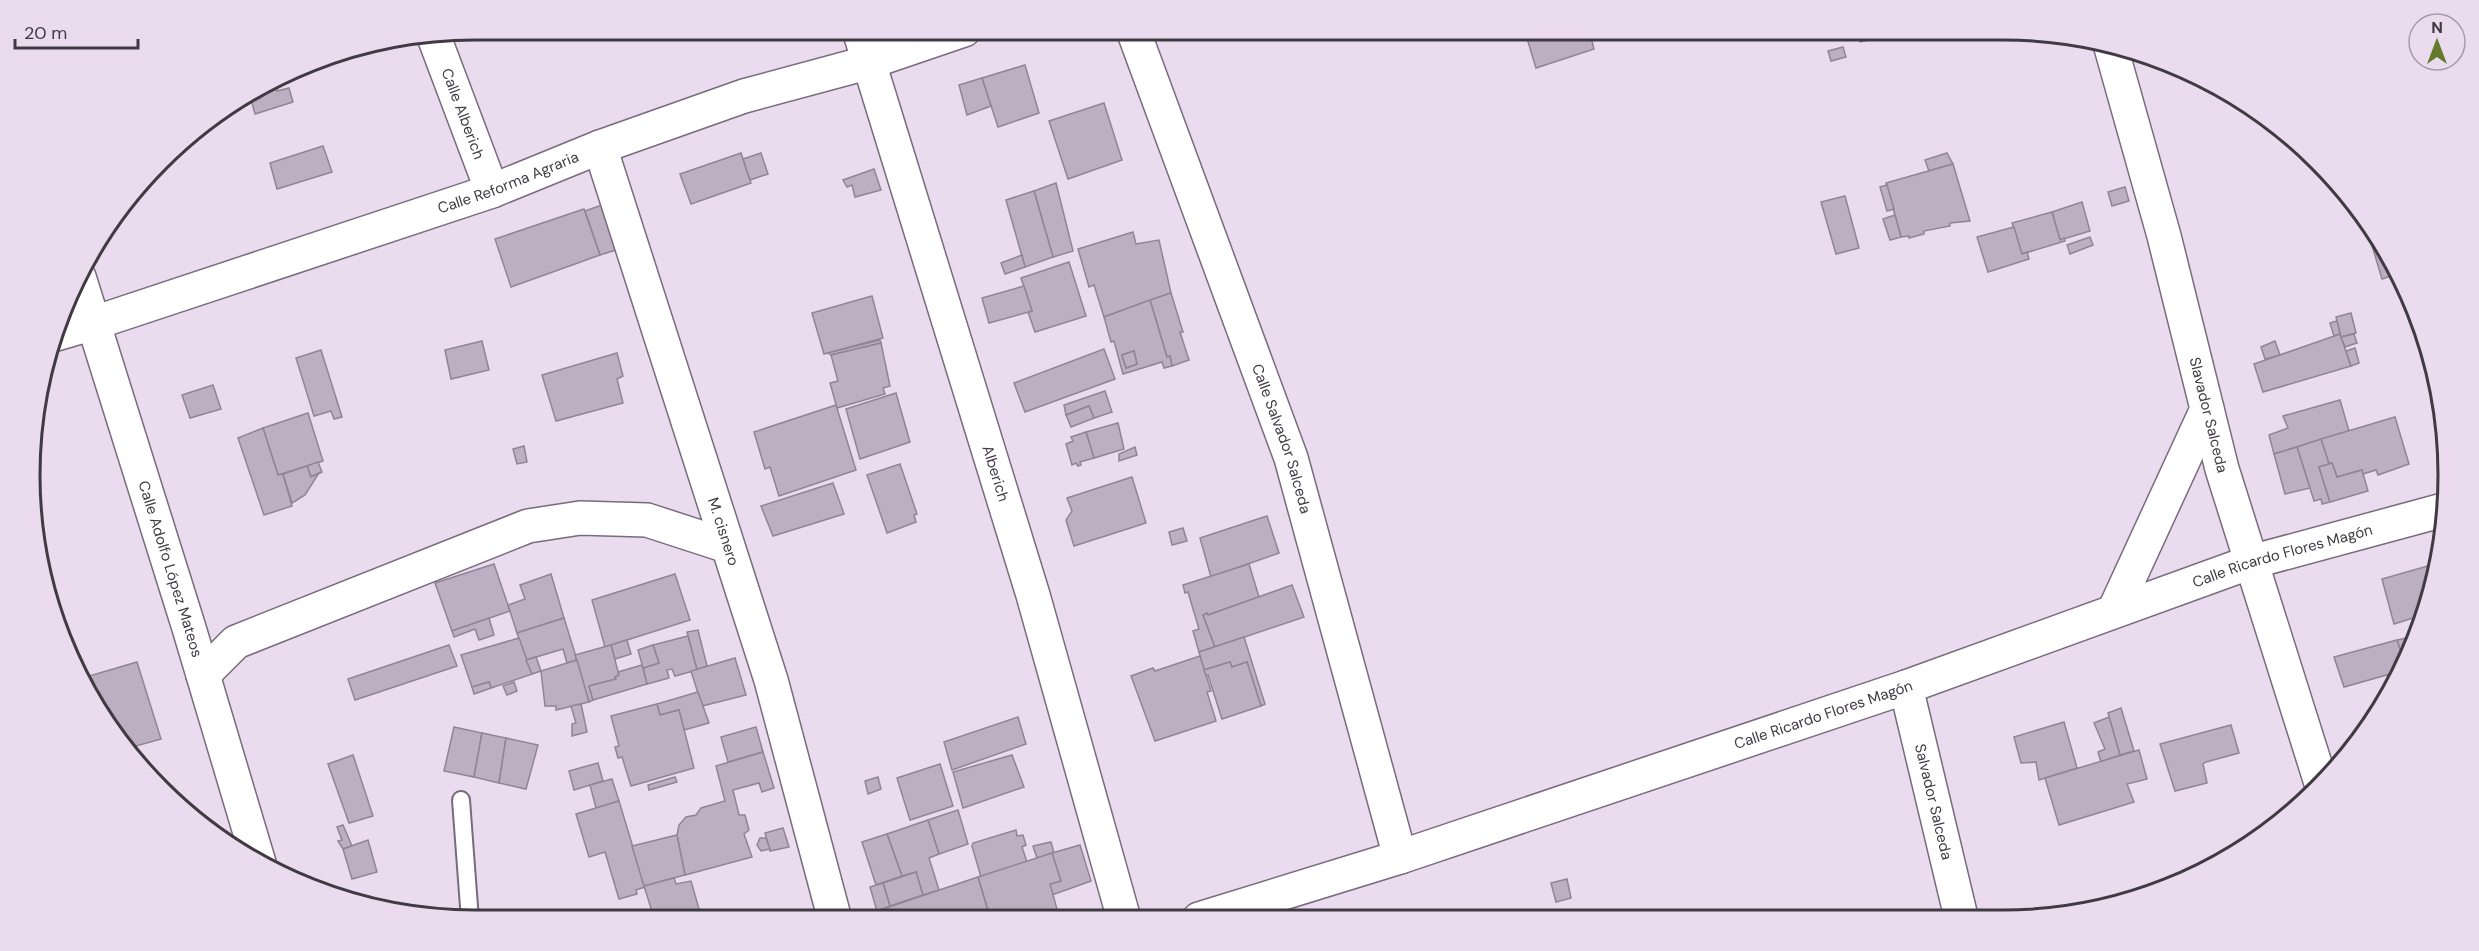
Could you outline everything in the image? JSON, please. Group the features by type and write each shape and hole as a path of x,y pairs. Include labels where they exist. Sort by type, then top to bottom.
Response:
{"street":[{"name":"Alberich","path":"863,40 1033,595 1121,910"},
{"name":"Calle Reforma Agraria","path":"66,331 492,191 600,147 744,96 870,62 935,40"},
{"name":"Calle Salvador Salceda","path":"1137,40 1291,458 1400,857"},
{"name":"Calle Alberich","path":"436,42 492,191"},
{"name":"Slavador Salceda","path":"2113,54 2164,236 2222,469 2319,775"},
{"name":"M. cisnero","path":"600,147 726,546 771,680 832,910"},
{"name":"Calle Adolfo López Mateos","path":"83,288 256,851"},
{"path":"2114,611 2207,409"},
{"name":"Calle Ricardo Flores Magón","path":"1228,910 1400,857 1906,687 2251,562 2437,512"},
{"path":"203,675 236,642 528,526 580,518 647,520 726,546"},
{"name":"Salvador Salceda","path":"1906,687 1959,910"}],"lane":[{"path":"461,800 470,910"}],"building":[{"path":"1528,40 1592,40 1594,49 1536,68"},
{"path":"1843,47 1846,57 1831,61 1828,51"},
{"path":"1025,65 1039,113 998,127 982,78"},
{"path":"982,78 991,106 967,115 959,85"},
{"path":"289,88 293,102 255,114 252,103 277,89 277,91"},
{"path":"1104,103 1122,160 1068,179 1049,121"},
{"path":"323,146 332,172 277,189 270,163"},
{"path":"741,153 751,183 691,204 680,174"},
{"path":"761,153 768,174 750,180 743,159"},
{"path":"1947,153 1953,164 1929,171 1925,160"},
{"path":"1953,164 1970,221 1950,223 1950,226 1924,231 1924,234 1909,238 1909,236 1901,237 1886,183"},
{"path":"874,169 881,190 855,197 852,185 847,187 843,180"},
{"path":"1056,183 1073,251 1053,257 1034,191"},
{"path":"1887,185 1894,209 1887,211 1880,187"},
{"path":"2125,187 2129,201 2112,206 2108,192"},
{"path":"1034,191 1053,257 1025,267 1006,200"},
{"path":"1845,196 1859,248 1836,254 1821,202"},
{"path":"2082,202 2090,231 2060,240 2052,212"},
{"path":"602,205 616,250 600,255 585,211"},
{"path":"584,209 600,255 511,287 495,239"},
{"path":"2052,212 2060,240 2064,238 2065,241 2022,254 2012,223"},
{"path":"1895,215 1901,237 1890,240 1883,219"},
{"path":"2014,227 2022,254 2027,252 2029,259 1988,272 1977,237"},
{"path":"1133,232 1136,244 1159,240 1171,293 1104,317 1094,285 1089,287 1078,249"},
{"path":"2090,237 2093,245 2070,254 2067,245"},
{"path":"2372,245 2390,276 2382,279"},
{"path":"1022,255 1025,267 1005,274 1001,263"},
{"path":"1069,262 1086,316 1035,332 1028,312 1032,311 1021,278"},
{"path":"1024,286 1032,311 989,323 982,298"},
{"path":"1171,293 1189,360 1172,366 1170,356 1167,357 1150,300"},
{"path":"872,296 883,338 824,354 812,313"},
{"path":"1150,300 1167,357 1170,356 1172,366 1164,368 1162,362 1123,374 1114,341 1111,342 1104,317","holes":["1134,351 1137,364 1126,368 1122,355"]},
{"path":"2351,313 2356,333 2341,337 2336,317"},
{"path":"2337,321 2340,334 2334,336 2330,323"},
{"path":"2340,334 2351,366 2263,392 2254,364"},
{"path":"2354,334 2357,343 2345,347 2341,337"},
{"path":"880,340 881,343 831,355 828,353"},
{"path":"482,341 489,370 451,379 445,350"},
{"path":"2275,341 2280,355 2265,359 2261,347"},
{"path":"881,343 890,386 883,388 885,394 837,408 830,383 838,381 831,355"},
{"path":"2355,348 2359,363 2351,366 2346,351"},
{"path":"1104,349 1115,379 1025,412 1014,383"},
{"path":"321,350 342,417 334,419 331,411 314,416 296,358"},
{"path":"1134,351 1137,364 1126,368 1122,355"},
{"path":"617,353 623,376 617,379 623,403 556,421 542,375"},
{"path":"213,385 221,409 190,418 182,395"},
{"path":"1105,391 1112,412 1094,418 1089,406 1066,415 1064,405"},
{"path":"896,393 910,442 860,459 846,409"},
{"path":"2340,400 2349,431 2274,454 2269,435 2288,428 2283,416"},
{"path":"836,405 856,470 779,496 770,467 765,469 754,432"},
{"path":"1089,406 1094,418 1071,427 1066,415"},
{"path":"308,413 323,461 278,475 263,428"},
{"path":"2395,417 2409,464 2378,475 2376,470 2363,474 2362,470 2337,477 2332,463 2329,464 2321,439"},
{"path":"1118,423 1124,449 1094,458 1086,432"},
{"path":"263,428 278,475 283,474 292,506 264,515 238,438"},
{"path":"1086,432 1094,458 1080,462 1081,465 1078,466 1076,463 1072,465 1066,444 1073,441 1071,437"},
{"path":"2321,439 2329,464 2319,467 2330,502 2322,504 2321,499 2314,501 2297,447"},
{"path":"524,446 527,462 517,464 513,449"},
{"path":"1135,447 1137,455 1119,461 1119,454"},
{"path":"2297,447 2310,488 2285,494 2274,454"},
{"path":"318,462 322,472 311,477 307,466"},
{"path":"2332,463 2337,477 2362,470 2368,491 2330,502 2319,467"},
{"path":"900,464 917,514 914,515 916,522 887,533 867,475"},
{"path":"307,466 311,477 319,473 305,495 292,503 283,474"},
{"path":"1132,477 1146,523 1074,546 1066,520 1072,511 1067,498"},
{"path":"833,483 844,514 773,536 761,506"},
{"path":"1267,516 1279,553 1211,577 1200,538"},
{"path":"1183,528 1187,541 1172,545 1169,532"},
{"path":"494,564 510,611 452,631 435,583"},
{"path":"1249,564 1259,597 1203,615 1215,647 1199,652 1193,631 1199,629 1188,592 1185,593 1183,585"},
{"path":"2429,566 2414,618 2394,624 2382,579"},
{"path":"551,574 564,618 517,633 508,605 525,599 520,585"},
{"path":"675,574 690,620 605,647 592,600"},
{"path":"1292,585 1304,617 1215,647 1203,615"},
{"path":"489,618 494,635 479,640 475,629 454,637 452,631"},
{"path":"564,618 577,660 567,663 563,649 526,660 517,633"},
{"path":"698,630 707,666 697,670 687,632"},
{"path":"688,636 697,670 675,676 672,669 667,670 669,678 647,684 643,668 659,663 653,645"},
{"path":"1244,637 1265,704 1261,706 1247,662 1232,667 1230,662 1204,670 1199,652"},
{"path":"519,638 532,674 491,688 489,682 472,687 461,655"},
{"path":"2406,638 2401,652 2397,640"},
{"path":"627,640 631,654 615,659 611,645"},
{"path":"2397,640 2401,652 2391,674 2344,687 2334,657"},
{"path":"449,645 457,666 355,700 348,679"},
{"path":"611,645 619,675 615,677 616,679 589,686 593,700 589,702 575,655"},
{"path":"653,645 659,663 643,668 638,650"},
{"path":"1200,656 1211,691 1207,692 1216,721 1155,741 1131,676 1153,668 1155,671"},
{"path":"536,657 541,671 532,674 526,660"},
{"path":"735,658 746,695 702,706 691,671"},
{"path":"577,660 589,702 556,710 556,706 545,706 541,671"},
{"path":"137,662 161,739 135,746 89,676"},
{"path":"1230,662 1232,667 1247,662 1261,706 1222,719 1208,675 1206,676 1204,670"},
{"path":"642,665 647,684 593,700 589,686 616,679 618,672"},
{"path":"489,682 491,688 474,694 472,687"},
{"path":"514,682 517,691 507,695 503,686"},
{"path":"698,692 709,723 684,730 679,710 660,715 657,704"},
{"path":"581,704 587,732 572,736 572,724 576,723 571,706"},
{"path":"657,704 660,715 679,710 694,768 631,786 622,757 618,758 615,747 619,746 611,716"},
{"path":"2121,708 2134,751 2120,755 2108,713"},
{"path":"1018,717 1026,744 952,770 944,742"},
{"path":"2109,717 2120,755 2101,762 2098,752 2105,749 2094,723"},
{"path":"2064,722 2077,768 2039,780 2036,762 2021,763 2014,737"},
{"path":"2231,725 2239,753 2203,764 2207,783 2175,791 2160,744"},
{"path":"454,727 482,733 474,777 444,771"},
{"path":"756,727 763,752 728,762 721,737"},
{"path":"482,733 506,738 499,783 474,777"},
{"path":"506,738 538,745 526,789 499,783"},
{"path":"2139,750 2147,779 2127,784 2134,802 2059,825 2045,778"},
{"path":"763,752 774,788 762,792 759,783 733,790 739,815 745,815 749,830 744,834 752,857 685,875 677,835 679,825 686,817 696,815 701,808 725,801 716,766"},
{"path":"353,755 373,816 349,823 328,764"},
{"path":"1012,755 1024,787 963,808 953,772"},
{"path":"598,763 603,781 574,790 569,771"},
{"path":"940,764 953,806 910,820 897,778"},
{"path":"675,777 677,782 649,790 648,785"},
{"path":"878,777 881,789 868,794 865,781"},
{"path":"612,779 619,801 596,808 590,785"},
{"path":"619,801 645,887 636,890 637,894 619,899 605,852 589,857 576,814"},
{"path":"958,810 968,844 939,854 928,820"},
{"path":"928,820 939,854 929,858 939,890 923,895 916,872 902,876 887,834"},
{"path":"343,825 352,846 343,849 338,841 342,840 337,827"},
{"path":"783,828 789,847 770,851 765,833"},
{"path":"1016,830 1017,836 1023,835 1026,845 1022,847 1027,862 981,877 973,843"},
{"path":"887,834 902,876 876,885 862,842"},
{"path":"677,835 685,875 644,886 632,846"},
{"path":"760,838 766,838 770,849 761,851 757,845"},
{"path":"368,840 377,872 352,879 343,849"},
{"path":"1051,842 1054,853 1037,858 1033,846"},
{"path":"1080,845 1091,881 1052,895 1050,884 1061,881 1052,853"},
{"path":"1052,853 1061,881 1050,884 1057,910 988,910 978,877"},
{"path":"916,872 923,895 890,906 883,883"},
{"path":"978,877 988,910 880,910"},
{"path":"674,878 676,884 691,881 699,910 652,910 644,886"},
{"path":"1567,879 1571,898 1556,902 1551,883"},
{"path":"883,883 890,906 877,910 870,887"}]}
